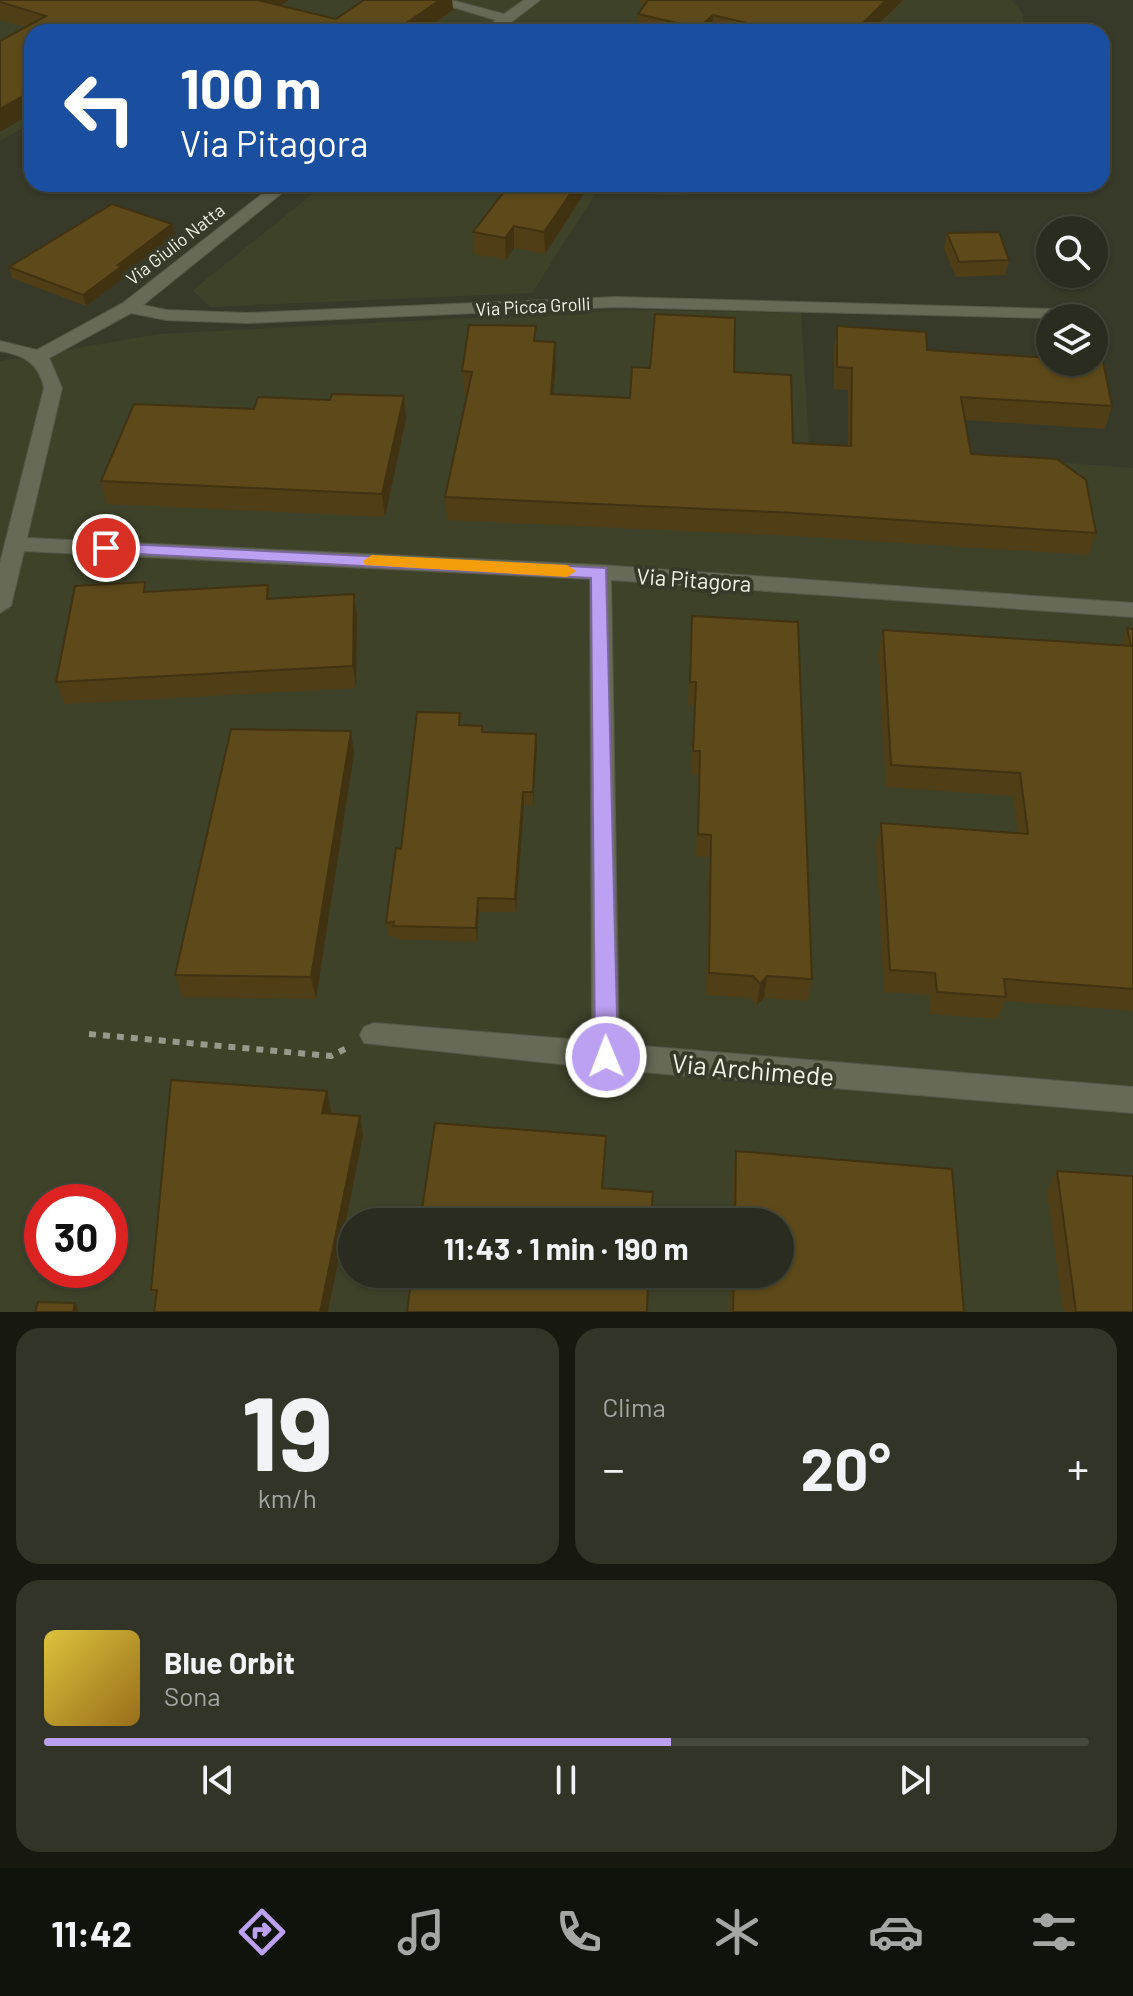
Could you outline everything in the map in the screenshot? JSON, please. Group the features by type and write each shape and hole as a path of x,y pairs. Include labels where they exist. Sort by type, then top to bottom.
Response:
{"street":[{"path":"436,0 506,19"},
{"path":"499,24 533,0"},
{"name":"Via Giulio Natta","path":"129,307 275,192"},
{"name":"Via Picca Grolli","path":"129,307 166,315 247,318 615,302 1036,313"},
{"path":"38,357 129,307"},
{"path":"0,346 23,349 38,357 51,371 53,388 0,606"},
{"name":"Via Pitagora","path":"15,544 600,572 1133,610"},
{"path":"600,572 606,1057"},
{"name":"Via Archimede","path":"374,1035 1133,1100"}],"path":[{"path":"89,1034 331,1056"}],"shaded area":[{"path":"0,0 1011,0 1023,14 1023,24 24,24 24,128 0,141"},
{"path":"315,192 597,192 532,293 210,307 193,290"},
{"path":"597,192 690,192 688,196"},
{"path":"625,310 801,313 809,443 1133,468 1133,1312 0,1312 0,361 159,334"}],"building":[{"path":"257,0 336,19 364,0 440,0 405,24 31,24 46,16 0,2"},
{"path":"648,0 886,0 862,24 751,24 713,15 703,24 681,24 638,14"},
{"path":"24,28 24,96 0,109 0,41"},
{"path":"504,192 572,192 544,232 514,226 505,238 473,232"},
{"path":"112,204 172,224 83,295 9,267"},
{"path":"999,232 1009,260 959,262 947,233"},
{"path":"655,314 735,318 734,372 791,375 793,443 851,446 852,368 837,367 837,326 926,332 927,350 1036,357 1036,376 1106,376 1112,406 961,397 971,454 1057,459 1086,480 1096,533 795,513 445,497 472,372 462,371 469,325 536,326 534,341 555,342 551,394 630,398 632,367 650,368"},
{"path":"332,394 404,396 382,494 101,481 134,404 254,409 258,397 330,400"},
{"path":"145,582 144,592 268,585 267,599 354,594 353,666 56,682 75,586"},
{"path":"692,616 798,622 812,979 767,976 760,984 753,976 709,973 711,835 698,834 700,751 693,751 696,682 690,682"},
{"path":"1127,628 1133,629 1133,989 1004,979 1006,997 937,992 935,973 890,970 881,823 1028,834 1020,773 891,765 883,630 1131,646"},
{"path":"417,712 460,713 459,725 482,726 482,732 536,734 533,792 523,792 515,899 478,898 476,928 393,926 394,922 386,923 396,848 401,849"},
{"path":"231,729 351,731 311,977 175,975"},
{"path":"171,1080 327,1091 322,1113 360,1116 341,1208 338,1208 338,1224 320,1312 154,1312 157,1290 151,1290"},
{"path":"435,1123 606,1136 602,1188 653,1192 652,1208 422,1208"},
{"path":"736,1151 952,1169 964,1312 733,1312 734,1288 794,1288 794,1208 735,1208"},
{"path":"1057,1171 1133,1176 1133,1312 1076,1312"},
{"path":"410,1288 648,1288 647,1312 407,1312"},
{"path":"38,1302 75,1303 73,1312 35,1312"}],"slow traffic":[{"path":"372,561 567,571"}],"route":[{"path":"106,548 600,572 606,1057"}]}
